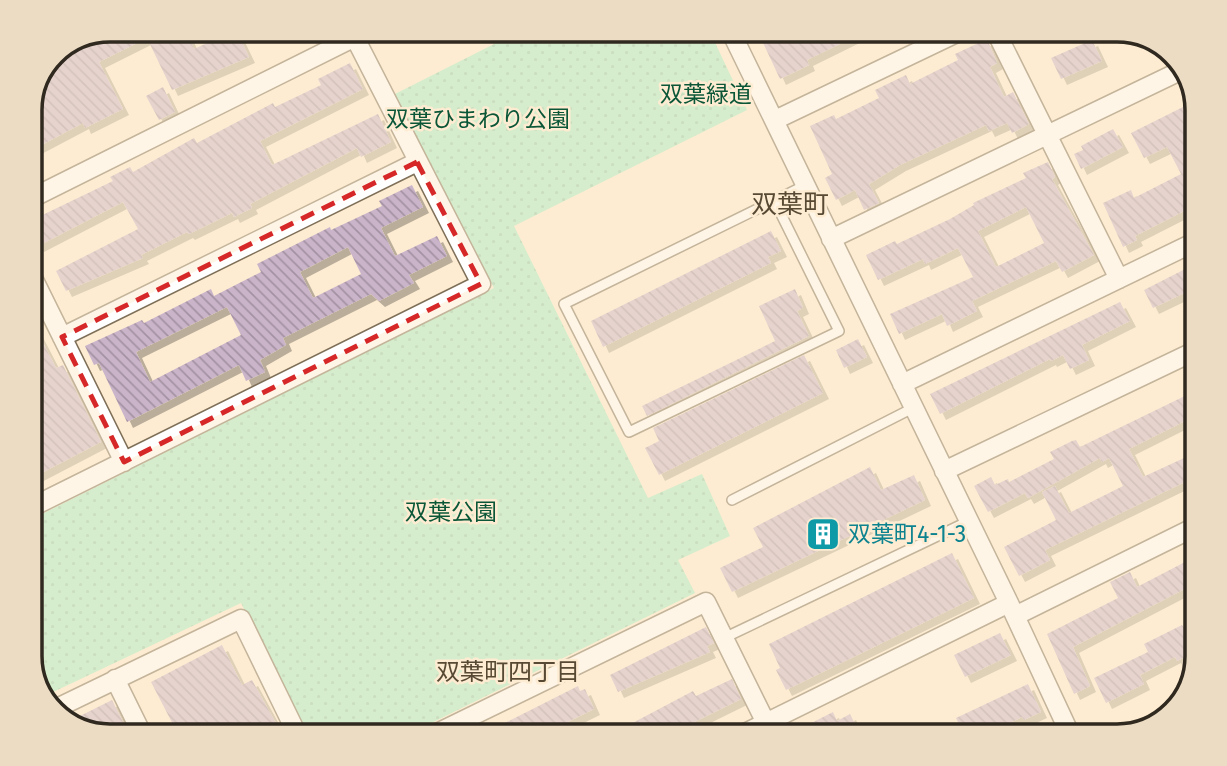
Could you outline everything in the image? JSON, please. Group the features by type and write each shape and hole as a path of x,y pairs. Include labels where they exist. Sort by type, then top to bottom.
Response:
{"street":[{"path":"42,193 338,42"},
{"path":"42,502 481,284 417,162 363,42"},
{"path":"736,42 1065,724"},
{"path":"775,120 938,42"},
{"path":"1001,42 1119,279"},
{"path":"831,239 1175,74"},
{"path":"62,337 417,162"},
{"path":"902,384 1185,247"},
{"path":"42,296 124,462"},
{"path":"944,471 1185,357"},
{"path":"468,724 706,602 766,723 1185,531"},
{"path":"63,705 242,618 292,724"},
{"path":"116,679 137,724"}],"lane":[{"path":"774,200 839,331 629,432 564,304 774,200 806,185"},
{"path":"732,500 913,408"},
{"path":"724,638 969,521"}],"highlighted area":[{"path":"417,162 481,284 124,462 62,337"}],"green space":[{"name":"双葉公園","path":"498,42 715,42 747,110 514,226 648,498 702,474 730,536 678,560 695,593 429,724 303,724 241,603 53,692 44,673 42,660 42,514 494,288 395,94"}],"building":[{"path":"139,42 99,62 123,109 85,128 83,123 42,145 43,97 53,72 72,53 84,47 97,43"},
{"path":"149,42 191,42 194,49 209,42 242,42 249,57 172,90"},
{"path":"763,42 844,42 807,60 809,65 780,79"},
{"path":"981,42 988,42 997,63 990,67 1004,97 1013,92 1029,124 1012,133 1007,123 989,131 986,125 900,165 869,184 879,203 864,210 855,190 836,200 825,178 832,174 810,126 834,115 836,119 879,98 875,90 906,75 910,84 958,60 955,54"},
{"path":"1093,42 1102,61 1061,79 1051,58"},
{"path":"350,63 363,89 260,141 272,165 378,114 391,142 361,157 357,148 250,204 252,208 234,217 232,213 189,234 187,232 141,255 143,258 66,291 56,271 138,229 123,202 42,244 42,215 113,181 110,177 130,167 133,172 194,138 197,143 273,103 275,107 321,85 318,79"},
{"path":"163,87 175,112 159,120 146,96"},
{"path":"1185,106 1185,211 1135,236 1137,240 1123,247 1103,203 1131,190 1134,198 1181,174 1167,147 1144,158 1131,133"},
{"path":"1113,129 1123,147 1081,169 1074,154 1083,150 1081,146"},
{"path":"1048,162 1055,177 1052,179 1094,255 1062,272 1056,261 972,301 977,311 947,326 942,314 899,334 890,314 973,277 958,248 925,264 923,259 878,280 866,255 895,241 897,244 950,219 974,205 973,203 1026,178 1023,173","holes":["1026,207 1044,243 996,267 978,231"]},
{"path":"412,185 423,207 381,228 395,256 437,236 447,256 409,275 414,283 379,301 371,294 283,338 286,345 260,360 265,372 246,381 239,365 127,422 99,363 94,365 85,346 142,320 144,323 211,289 214,296 261,272 257,264 330,227 331,230 382,206 379,201","holes":["348,247 361,274 313,298 300,272","227,307 241,335 150,382 136,352"]},
{"path":"771,231 781,251 768,257 771,263 603,347 591,321"},
{"path":"1185,269 1185,293 1153,308 1144,290"},
{"path":"795,289 803,308 797,311 809,336 647,416 642,406 775,341 759,306"},
{"path":"1120,302 1130,321 1082,345 1089,360 1070,369 1063,355 1051,361 1050,359 940,414 930,394"},
{"path":"858,339 867,357 844,368 836,350"},
{"path":"42,341 56,368 63,365 101,442 42,473"},
{"path":"804,355 823,393 659,475 645,448 659,441 653,428"},
{"path":"1185,396 1185,421 1129,449 1143,477 1185,458 1185,482 1045,550 1050,560 1019,576 1004,547 1056,520 1042,492 1055,486 1069,513 1123,486 1109,458 1102,462 1100,458 1028,498 1025,493 988,512 974,486 991,477 995,485 1008,479 1009,482 1054,459 1050,452 1072,441 1076,440 1080,447"},
{"name":"双葉町4-1-3","path":"870,467 881,490 914,475 925,500 732,592 720,568 763,547 753,528"},
{"path":"952,553 974,598 786,690 776,670 780,668 769,644"},
{"path":"1185,562 1185,589 1073,647 1090,686 1074,694 1047,634 1118,598 1110,582 1130,572 1137,587"},
{"path":"1182,625 1185,657 1177,661 1175,657 1140,675 1144,684 1106,703 1094,678 1148,652 1144,644"},
{"path":"706,627 714,643 707,646 710,652 618,692 610,675"},
{"path":"1000,633 1011,655 965,677 954,655"},
{"path":"222,645 242,685 252,680 276,724 173,724 151,682"},
{"path":"732,679 741,699 690,724 631,724 693,691 696,696"},
{"path":"1028,684 1041,712 1007,724 959,724 956,718"},
{"path":"578,686 580,691 585,689 594,709 563,724 503,724"},
{"path":"112,700 124,724 93,722 79,716"},
{"path":"833,712 837,721 850,714 855,724 810,724"}],"place":[{"name":"双葉町4-1-3","path":"823,534"}],"district":[{"name":"双葉町","path":"790,204"},
{"name":"双葉町四丁目","path":"508,672"}],"park label":[{"name":"双葉緑道","path":"706,94"},
{"name":"双葉ひまわり公園","path":"478,119"}]}
